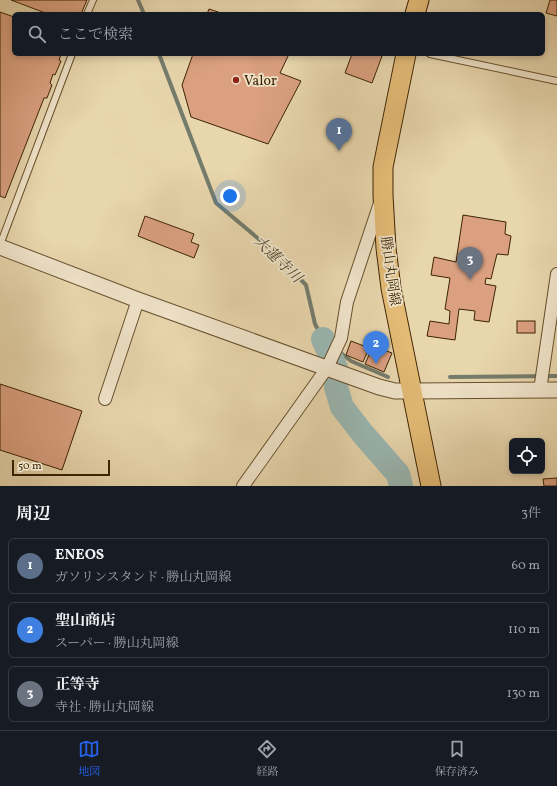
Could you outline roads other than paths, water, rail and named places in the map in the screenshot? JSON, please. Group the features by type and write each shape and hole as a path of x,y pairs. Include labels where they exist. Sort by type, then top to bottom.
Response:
{"main road":[{"path":"416,12 419,0"},
{"name":"勝山丸岡線","path":"406,56 383,167 386,248 391,288 431,486"}],"street":[{"path":"243,486 327,368 341,338 347,302 383,195"},
{"path":"0,246 138,300 379,387 395,391 557,390"},
{"path":"540,390 557,274"},
{"path":"105,399 138,300"}],"lane":[{"path":"89,12 93,0"},
{"path":"0,246 71,56"},
{"path":"439,56 557,81"}],"waterway":[{"name":"大蓮寺川","path":"138,0 143,12"},
{"name":"大蓮寺川","path":"160,56 216,203 273,251 306,285 315,324 323,339 351,361 388,377"},
{"name":"大蓮寺川","path":"323,339 336,368 336,387 342,407 363,434 398,474 401,486"},
{"path":"450,377 557,376"}],"place":[{"name":"Valor","path":"236,80"},
{"name":"ENEOS","path":"339,151"},
{"name":"正等寺","path":"470,280"},
{"name":"聖山商店","path":"376,364"}]}
